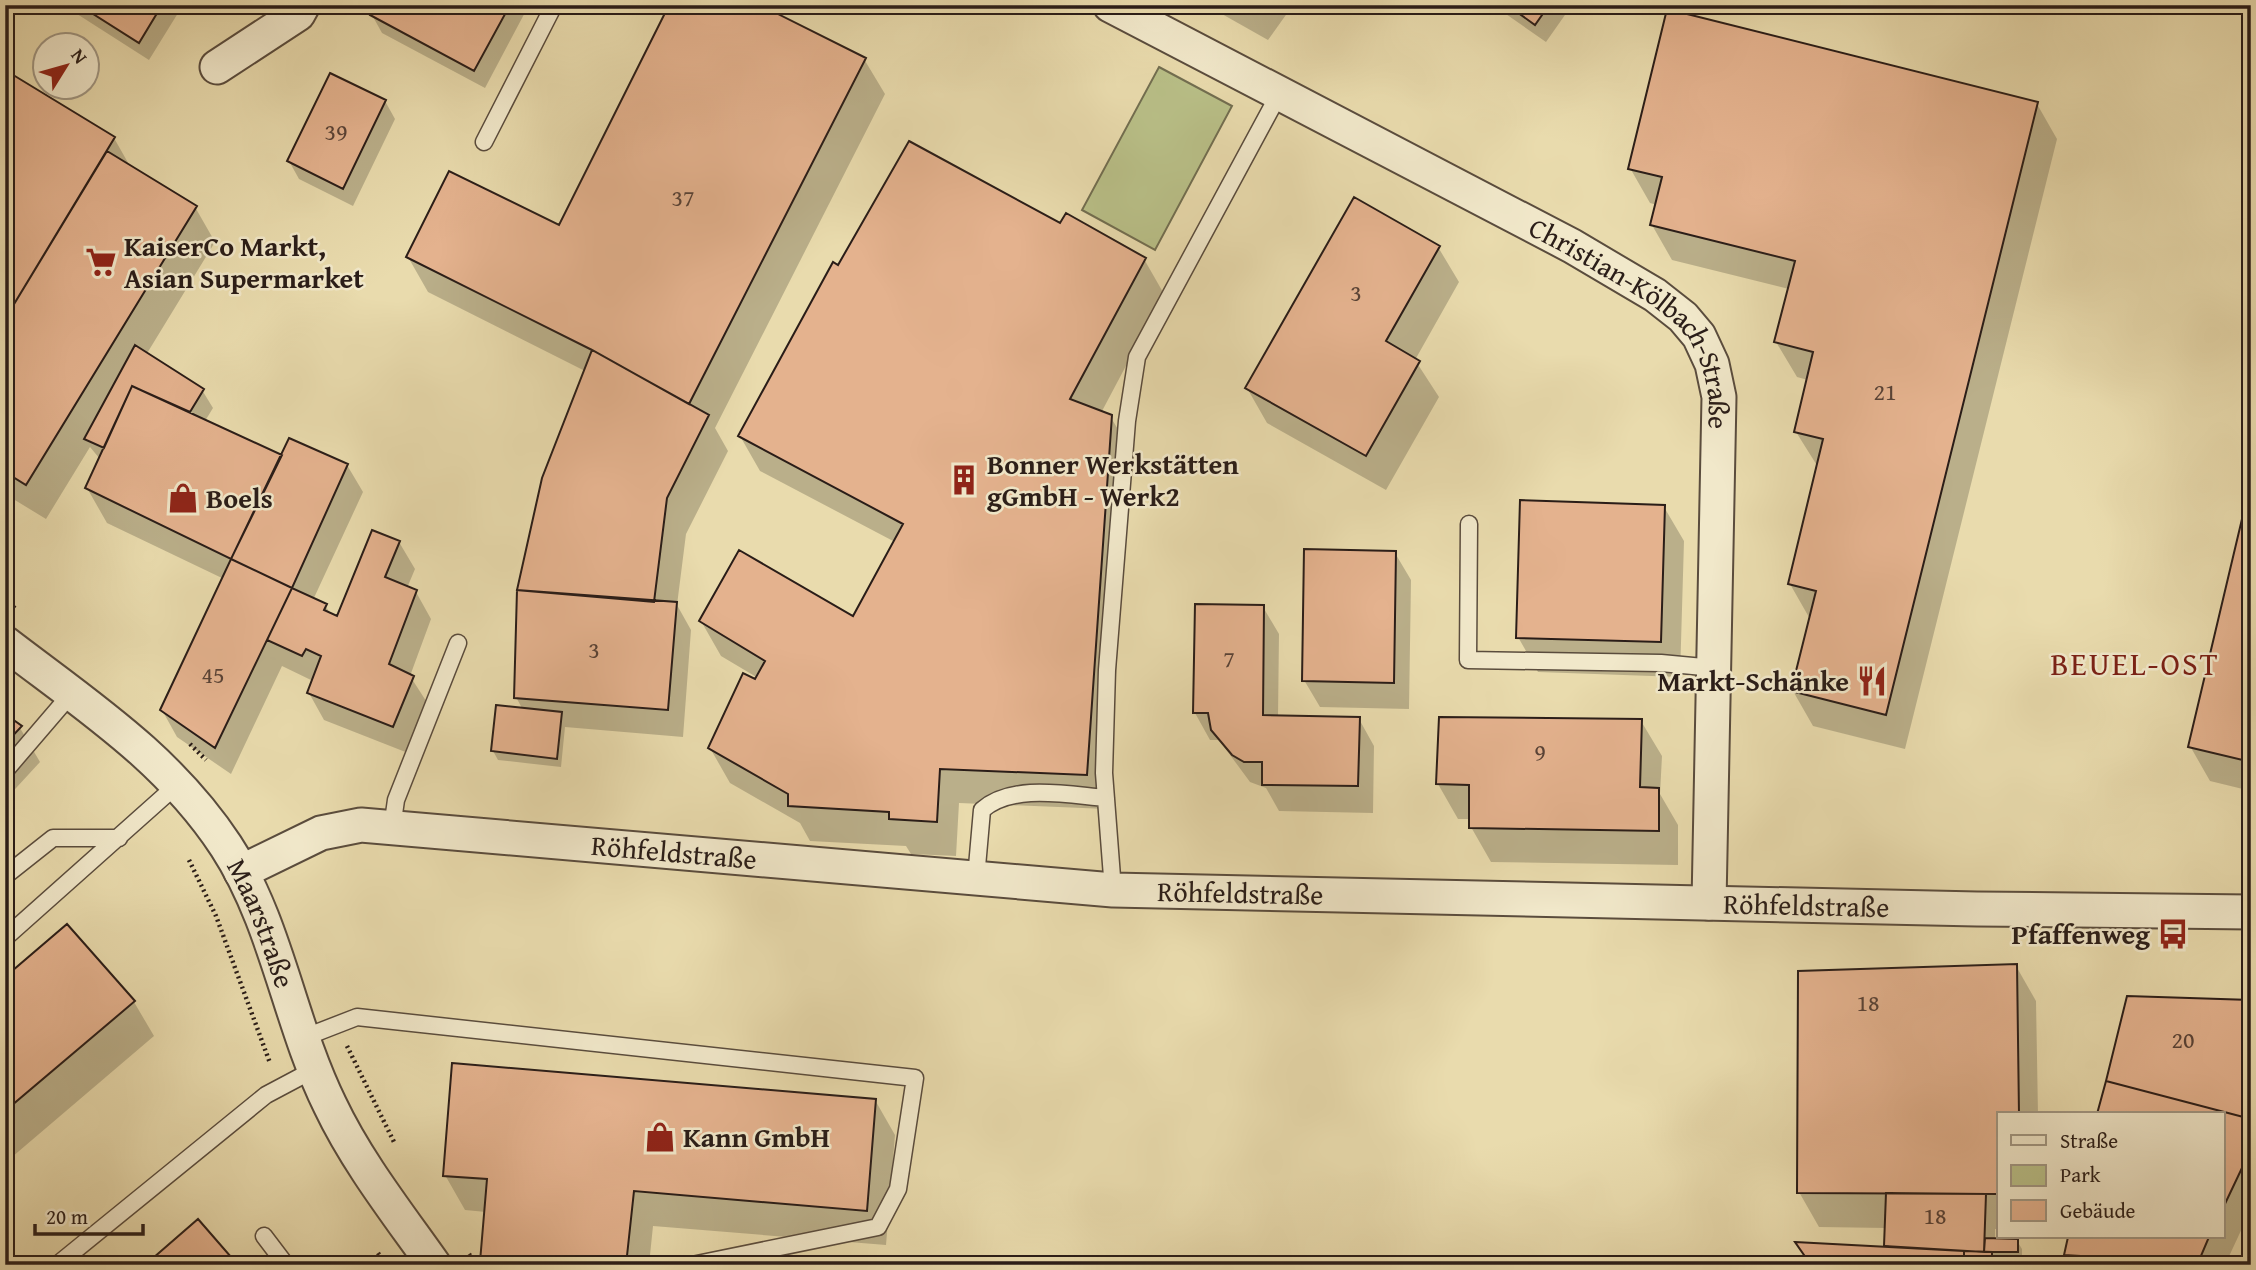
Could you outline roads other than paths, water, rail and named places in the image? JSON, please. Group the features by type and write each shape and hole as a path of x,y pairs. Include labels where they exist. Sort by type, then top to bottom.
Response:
{"street":[{"path":"217,66 298,14 303,5"},
{"name":"Christian-Kölbach-Straße","path":"1110,5 1572,246 1655,295 1683,317 1699,336 1712,364 1719,397 1709,903"},
{"name":"Maarstraße","path":"5,643 154,759 179,783 226,846 260,914 303,1038 337,1117 385,1196 434,1265"},
{"name":"Röhfeldstraße","path":"241,872 321,833 360,825 1113,890 2251,912"}],"lane":[{"path":"484,142 554,5"},
{"path":"1113,890 1104,772 1107,670 1127,421 1137,357 1279,94"},
{"path":"1469,524 1468,660 1661,663 1714,667"},
{"path":"392,828 396,800 458,643"},
{"path":"5,771 71,694"},
{"path":"5,938 179,783"},
{"path":"976,878 982,810 994,800 1030,794 1106,798"},
{"path":"5,876 53,838 119,838"},
{"path":"303,1038 357,1017 915,1079 898,1189 878,1227 692,1265"},
{"path":"57,1265 266,1095 315,1069"},
{"path":"264,1236 286,1265"}],"place":[{"name":"KaiserCo Markt, Asian Supermarket","path":"101,262"},
{"name":"Bonner Werkstätten gGmbH - Werk2","path":"964,480"},
{"name":"Boels","path":"183,498"},
{"name":"Markt-Schänke","path":"1872,681"},
{"name":"Pfaffenweg","path":"2173,934"},
{"name":"Kann GmbH","path":"660,1137"}],"district":[{"name":"BEUEL-OST","path":"2135,664"}]}
